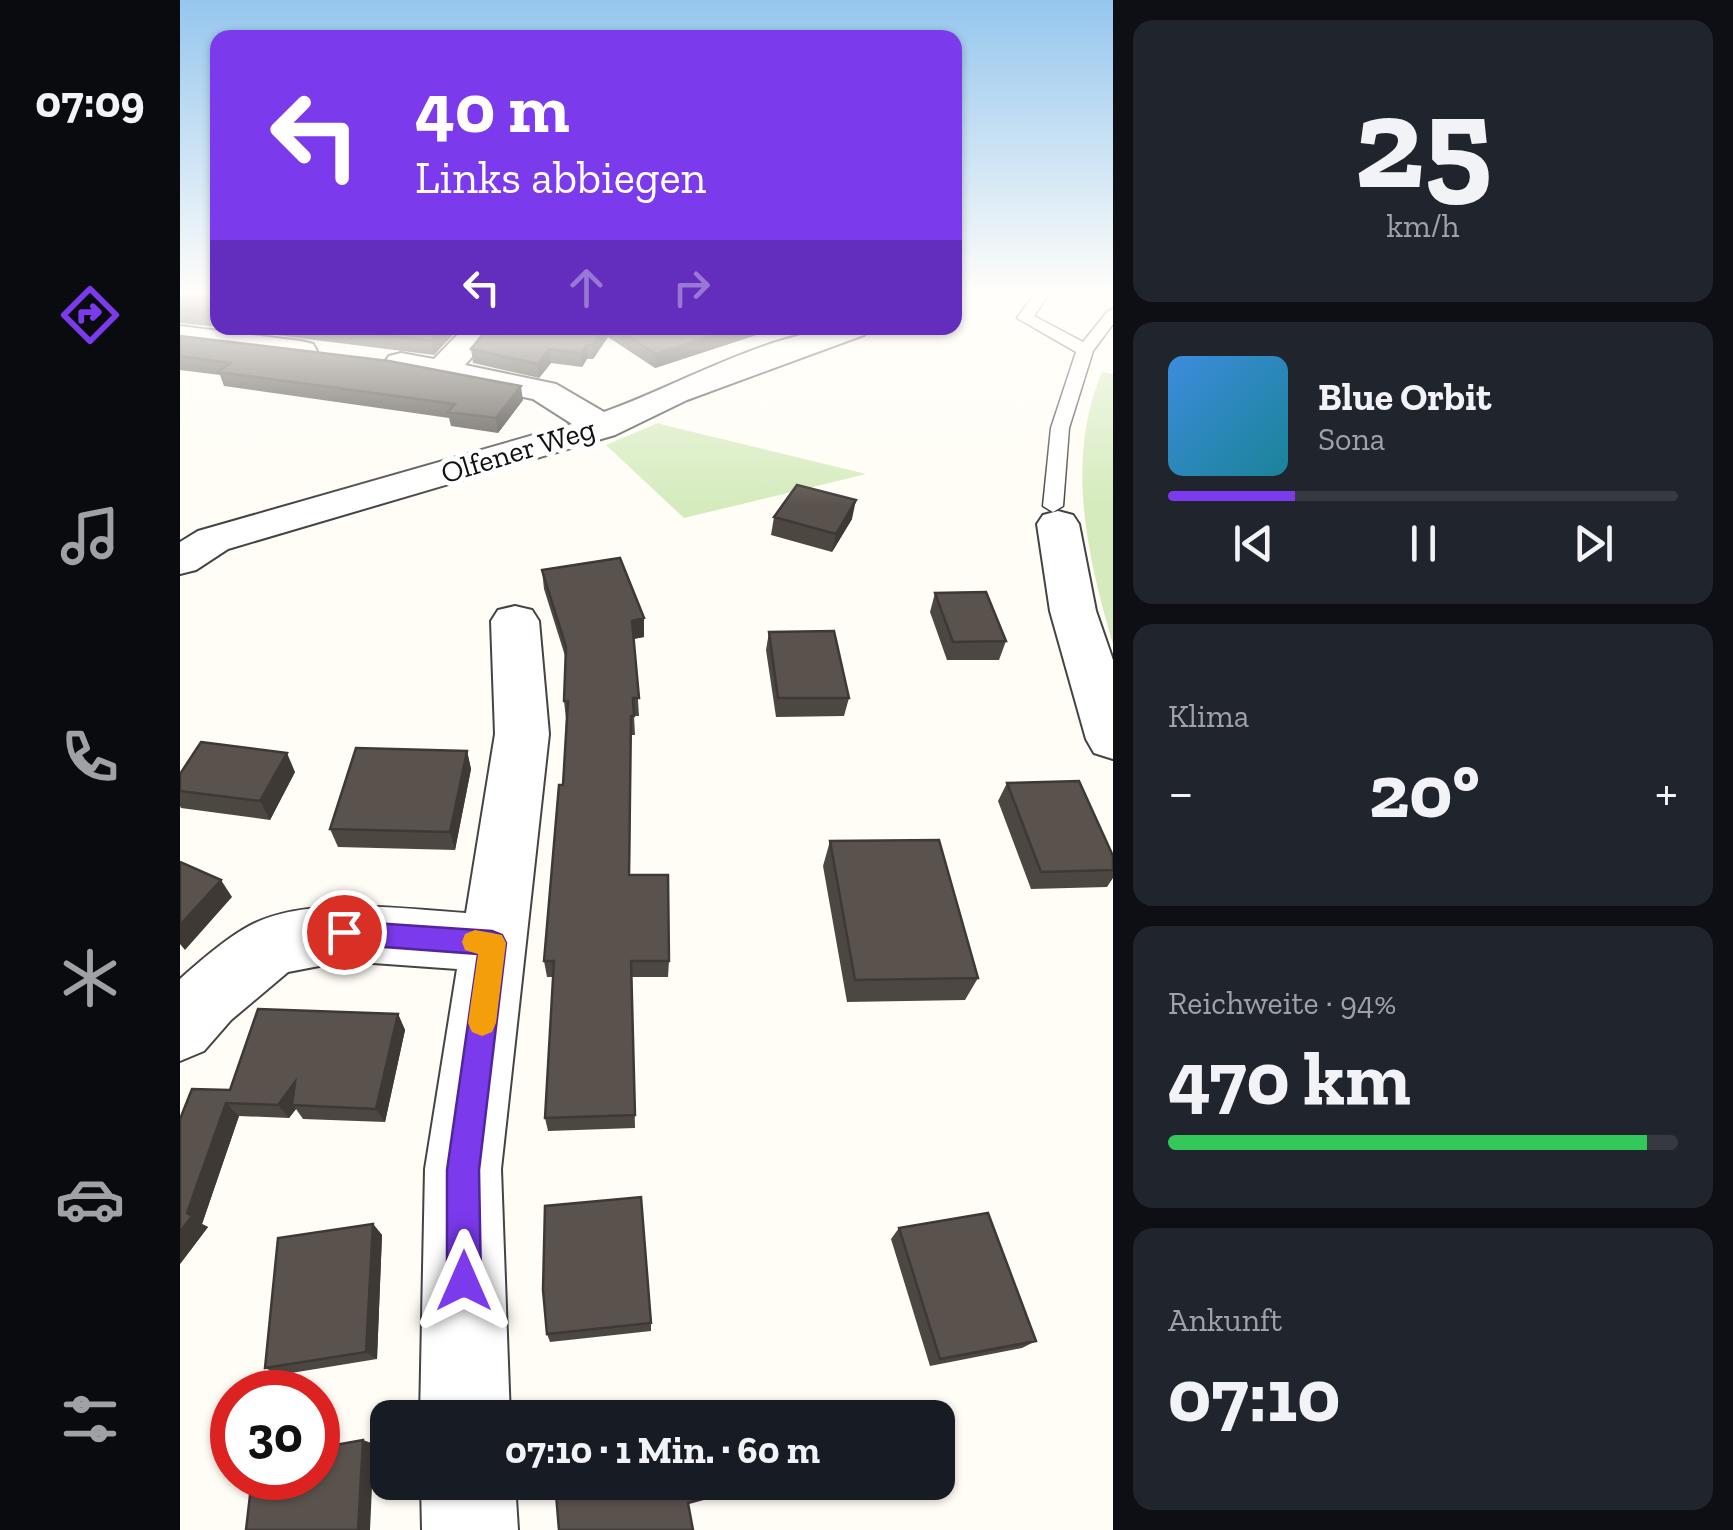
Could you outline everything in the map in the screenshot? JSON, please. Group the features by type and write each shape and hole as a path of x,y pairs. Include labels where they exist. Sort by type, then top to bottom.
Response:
{"street":[{"path":"393,362 544,391 602,426"},
{"path":"442,371 450,362"},
{"name":"Olfener Weg","path":"191,544 602,426 676,392 758,362"},
{"path":"1055,515 1073,611 1113,739"},
{"path":"465,1400 463,1170 522,734 515,621"},
{"path":"180,1028 207,998 271,947 344,932 492,943"},
{"path":"469,1500 470,1530"}],"lane":[{"path":"1055,515 1060,428 1081,362"}],"green space":[{"path":"1102,372 1113,374 1113,644 1088,542 1082,474 1084,439"},
{"path":"658,423 866,474 684,518 606,445"}],"building":[{"path":"226,362 396,362 521,386 496,418 448,412 455,404 218,372 230,363"},
{"path":"797,485 856,500 836,534 774,517"},
{"path":"620,558 644,618 632,621 639,698 633,698 631,716 629,875 668,875 669,961 631,961 635,1115 545,1118 554,961 544,961 568,701 564,701 566,647 542,570"},
{"path":"986,592 1006,641 953,642 935,593"},
{"path":"834,631 849,698 778,698 769,632"},
{"path":"201,742 287,753 260,801 180,791 180,774"},
{"path":"356,748 467,751 450,832 330,829"},
{"path":"1079,781 1113,856 1113,870 1041,872 1007,783"},
{"path":"939,840 978,978 855,980 830,841"},
{"path":"180,862 221,880 180,925"},
{"path":"258,1009 398,1014 376,1109 292,1105 295,1082 278,1105 226,1103 187,1213 192,1216 180,1232 180,1119 192,1089 230,1090"},
{"path":"641,1197 651,1323 547,1334 543,1290 545,1206"},
{"path":"988,1213 1036,1341 940,1359 899,1228"},
{"path":"373,1224 366,1352 265,1368 278,1238"},
{"path":"363,1440 358,1530 246,1530 249,1500 340,1500 340,1444"},
{"path":"556,1500 699,1500 688,1503 693,1530 559,1530"}],"slow traffic":[{"path":"475,942 492,943 482,1023"}],"route":[{"path":"344,932 492,943 463,1170 464,1281"}]}
